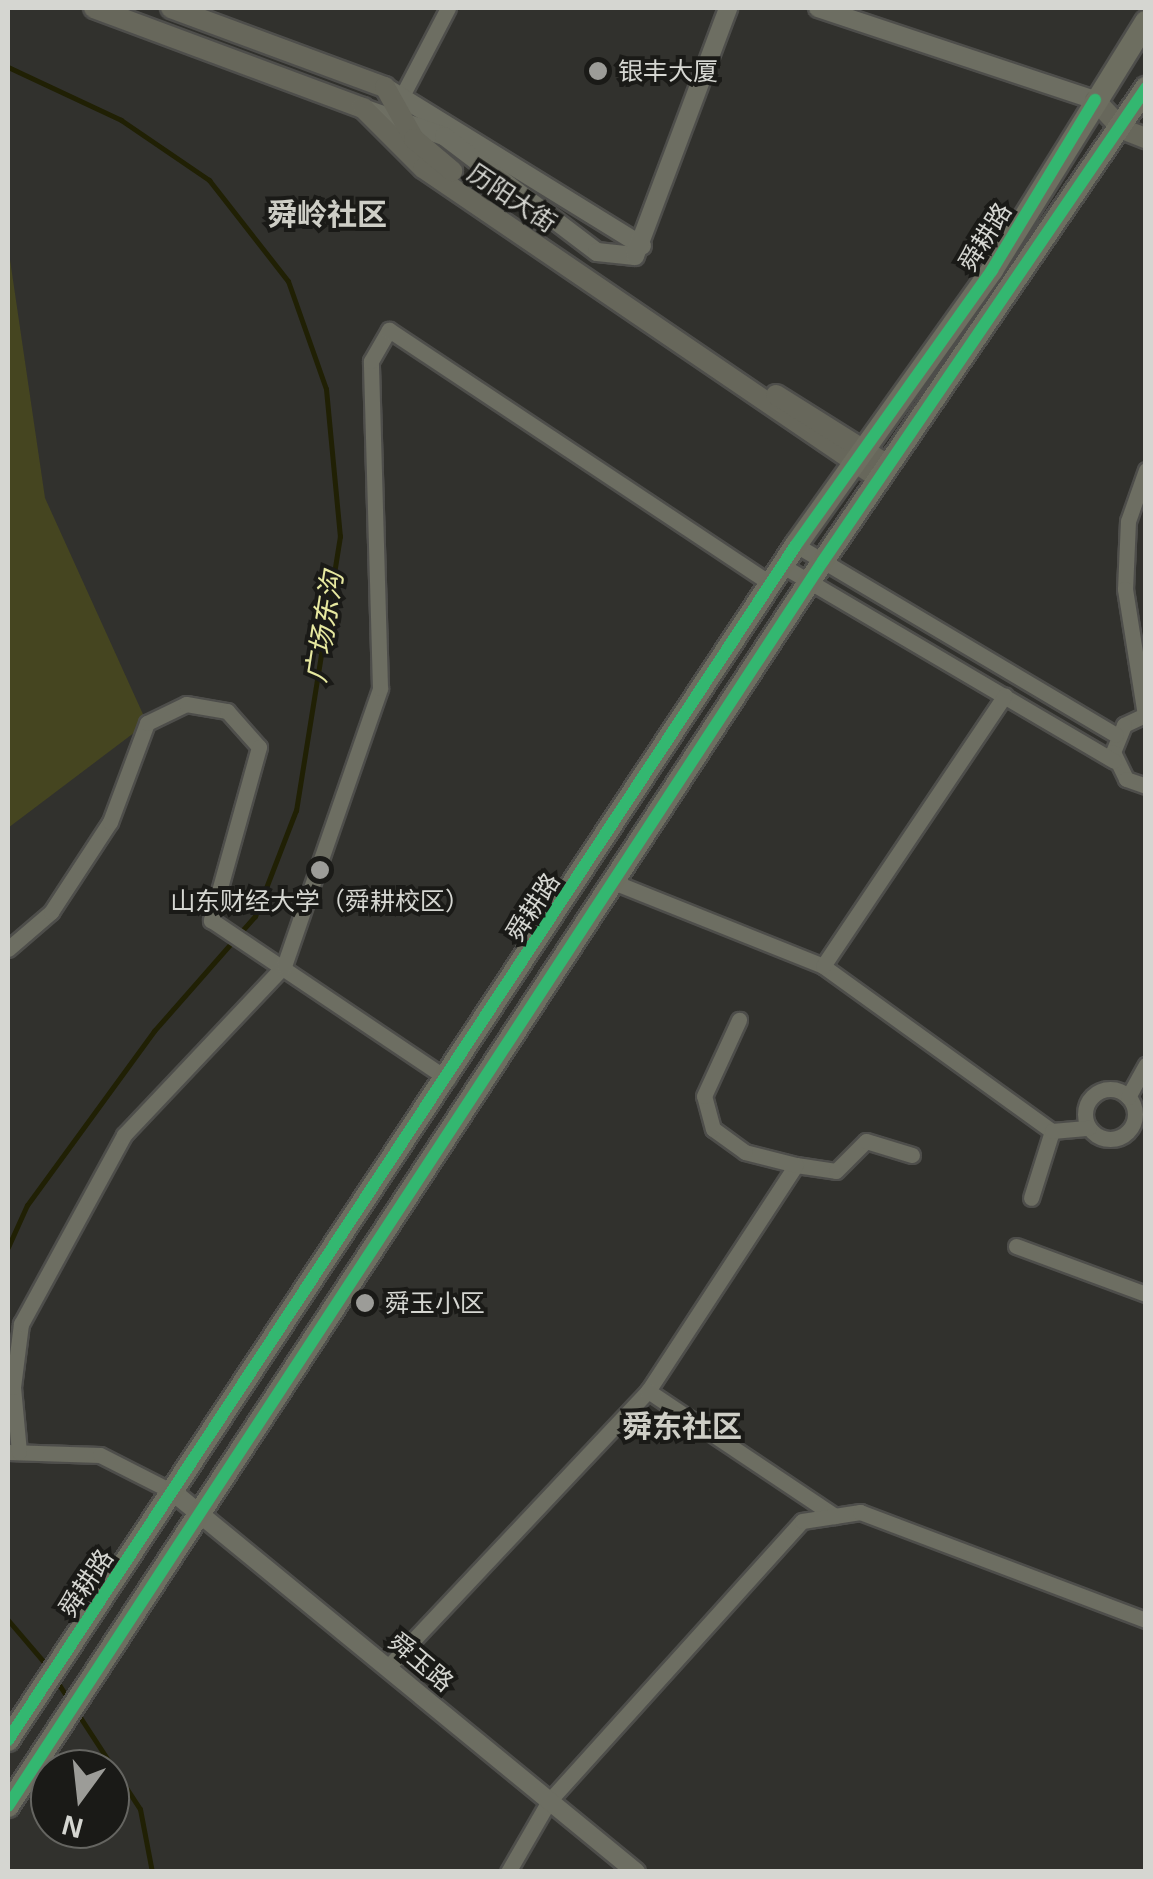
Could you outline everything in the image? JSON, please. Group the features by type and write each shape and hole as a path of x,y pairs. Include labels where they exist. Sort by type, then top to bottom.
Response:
{"main road":[{"name":"历阳大街","path":"94,8 363,108 422,168 884,472"},
{"path":"171,8 393,91"},
{"name":"舜耕路","path":"8,1740 1146,22"},
{"name":"舜耕路","path":"8,1806 203,1514 823,560 1133,120 1146,88"},
{"name":"历阳大街","path":"393,91 406,120 431,157 861,457"},
{"path":"1095,100 1133,120 1146,138"}],"street":[{"path":"448,8 393,91 642,246"},
{"path":"363,108 444,136 598,252 620,260 642,246 728,8"},
{"path":"818,8 1095,100"},
{"path":"173,1492 100,1455 13,1452 13,1387 21,1324 85,1200 124,1136 284,966 380,688 370,360 389,330 777,575 810,582 1114,761 1146,786"},
{"path":"1116,735 1146,715 1125,589 1128,521 1146,470"},
{"path":"796,545 1116,735"},
{"path":"823,966 1005,696"},
{"path":"8,949 51,912 110,822 148,723 186,704 227,711 259,747 211,920 448,1079"},
{"path":"1114,761 1116,735"},
{"path":"616,882 823,966 1052,1131 1089,1128 1108,1139 1128,1132 1128,1097 1146,1065"},
{"path":"739,1020 704,1096 713,1129 745,1152 836,1171 866,1141 912,1155"},
{"path":"1089,1128 1085,1112 1098,1092 1128,1097"},
{"path":"1031,1198 1052,1131"},
{"path":"388,1667 648,1391 796,1165"},
{"path":"1016,1246 1146,1294"},
{"path":"648,1391 835,1516"},
{"name":"舜玉路","path":"173,1492 636,1872"},
{"path":"508,1872 549,1801 765,1553 802,1521 860,1512 1146,1620"}],"shaded area":[{"path":"8,246 45,498 147,723 8,828"}],"waterway":[{"name":"广场东沟","path":"8,67 121,120 209,180 288,281 326,389 340,536 296,810 255,916 154,1031 27,1205 8,1247"},
{"name":"广场东沟","path":"8,1620 48,1667"},
{"name":"广场东沟","path":"56,1680 69,1700"},
{"name":"广场东沟","path":"78,1714 140,1809 152,1872"}],"cycle path":[{"path":"8,1806 823,561 1146,88"},
{"path":"8,1740 796,545 992,270 1095,100"}],"place":[{"name":"银丰大厦","path":"598,71"},
{"name":"山东财经大学（舜耕校区）","path":"320,870"},
{"name":"舜玉小区","path":"365,1303"}],"district":[{"name":"舜岭社区","path":"327,215"},
{"name":"舜东社区","path":"682,1427"}]}
